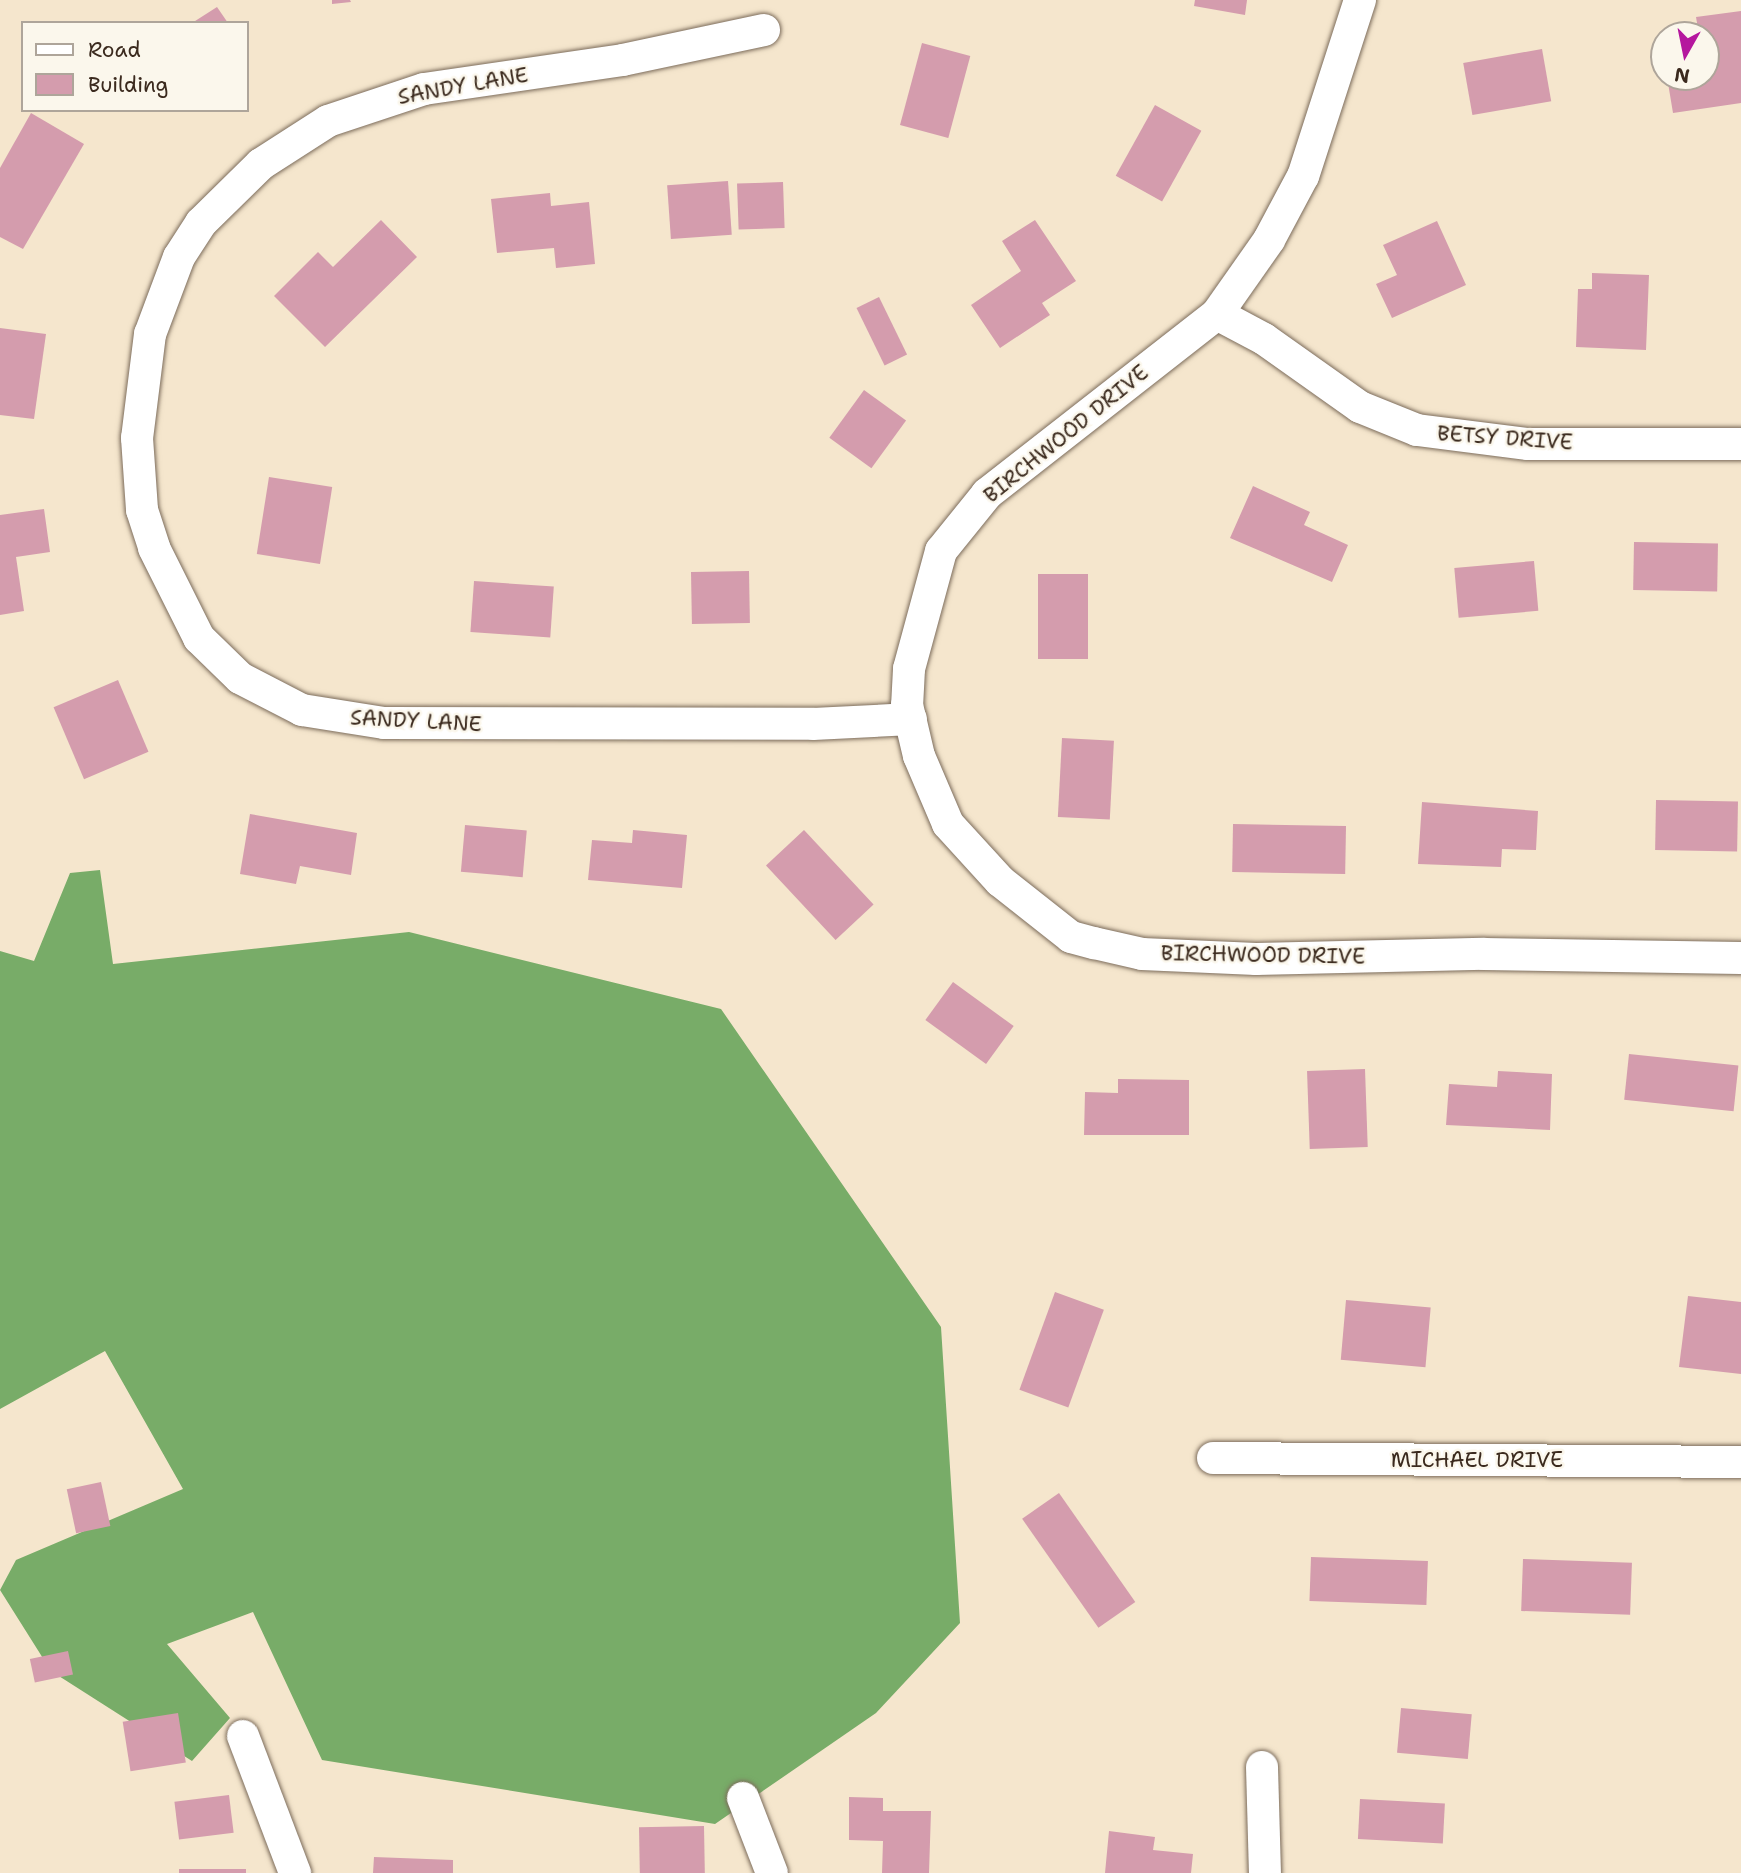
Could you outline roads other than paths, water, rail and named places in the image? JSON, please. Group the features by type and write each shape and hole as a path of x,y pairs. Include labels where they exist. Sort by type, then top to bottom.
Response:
{"street":[{"name":"BIRCHWOOD DRIVE","path":"1360,0 1303,176 1269,240 1217,314 987,494 941,551 914,640 907,705 919,756 948,824 1000,881 1071,937 1142,954 1256,959 1485,954 1741,958"},
{"name":"SANDY LANE","path":"764,30 623,60 424,89 328,121 261,164 201,222 179,257 150,334 137,438 142,510 153,548 199,638 240,678 302,710 384,723 813,724 911,719"},
{"name":"BETSY DRIVE","path":"1217,314 1264,338 1360,407 1417,430 1528,444 1741,444"},
{"name":"MICHAEL DRIVE","path":"1213,1458 1741,1462"},
{"path":"243,1736 295,1873"},
{"path":"1262,1767 1265,1873"},
{"path":"743,1798 772,1873"}]}
